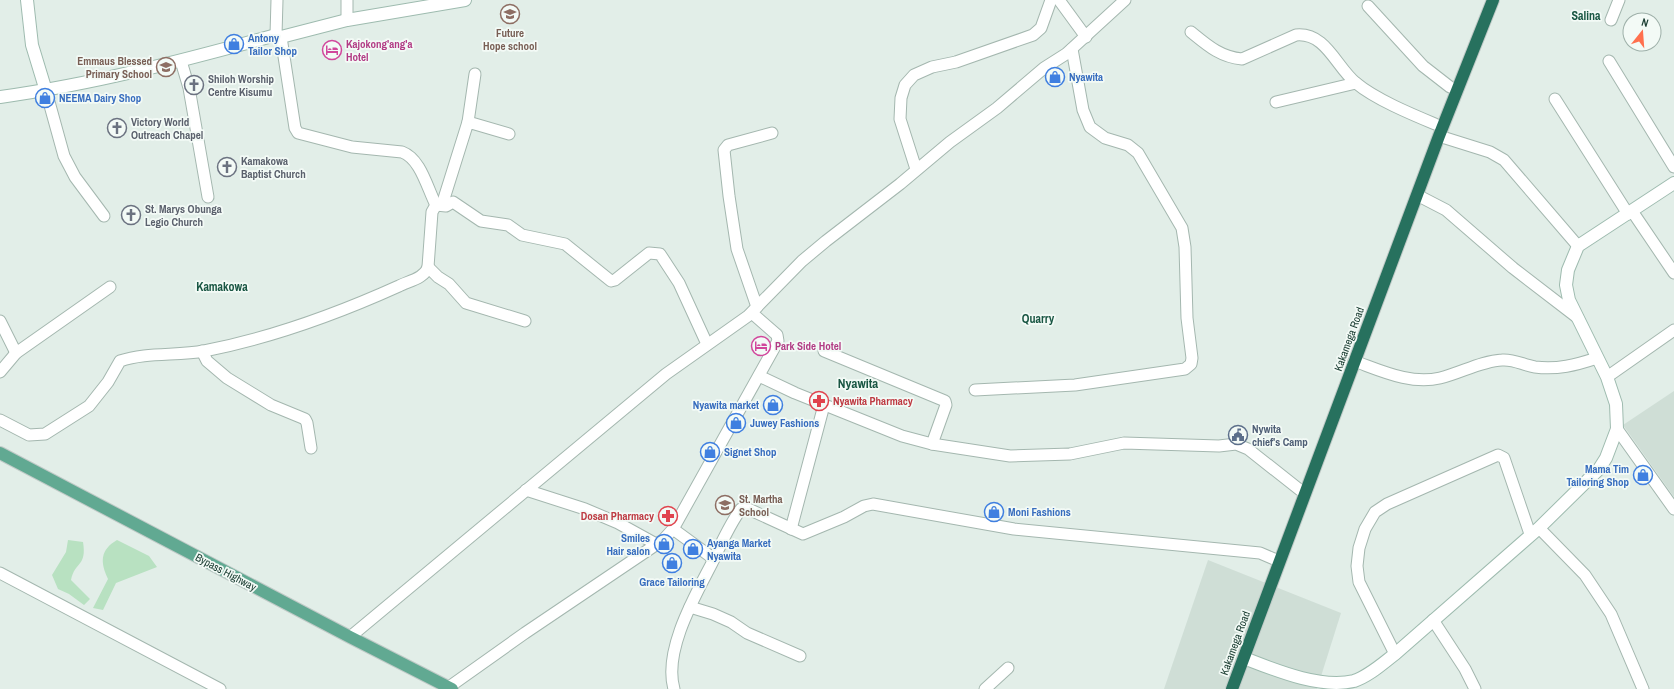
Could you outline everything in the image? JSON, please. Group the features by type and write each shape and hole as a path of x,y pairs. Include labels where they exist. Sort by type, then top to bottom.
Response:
{"highway":[{"name":"Kakamega Road","path":"1226,689 1412,193 1435,124 1485,0"},
{"name":"Kakamega Road","path":"1232,689 1438,136 1493,0"}],"main road":[{"name":"Bypass Highway","path":"0,453 350,638 451,688"}],"street":[{"path":"27,0 32,45 64,156 75,177 104,216"},
{"path":"277,0 279,36 295,128 298,133 352,147 409,154 416,162 439,205"},
{"path":"346,0 347,20"},
{"path":"0,96 46,90 181,61 347,20 465,0"},
{"path":"916,169 900,119 901,98 905,85 914,75 932,67 956,62 1033,35 1041,28 1051,0"},
{"path":"1059,0 1086,37"},
{"path":"350,638 666,374 754,310 802,261 826,241 950,142 996,108 1044,68 1072,49 1125,0"},
{"path":"1611,20 1619,0"},
{"path":"1368,6 1427,70 1450,87"},
{"path":"1191,32 1213,50 1234,58 1242,59 1296,35 1306,34 1315,38 1323,45 1356,83 1398,107 1435,124"},
{"path":"975,390 1075,385 1185,369 1191,364 1192,358 1187,318 1186,247 1182,228 1138,153 1128,145 1105,138 1090,127 1083,110 1072,49"},
{"path":"181,61 188,88 208,197"},
{"path":"1609,61 1674,167"},
{"path":"0,420 29,435 45,434 89,406 108,382 120,361 146,356 202,351 235,344 315,320 383,294 424,274 428,267 432,212 439,205 468,122 475,74"},
{"path":"1276,102 1356,83"},
{"path":"1555,99 1630,212 1674,273"},
{"path":"468,122 509,134"},
{"path":"451,688 525,633 663,540 674,529 778,341 778,336 754,310 738,249 729,196 724,150 728,145 772,133"},
{"path":"1438,136 1490,152 1504,160 1578,246"},
{"path":"1244,658 1311,682 1336,687 1354,681 1370,673 1395,654 1534,531 1599,469 1606,458 1617,429 1616,404 1607,377 1569,300 1566,285 1568,270 1578,246 1674,183"},
{"path":"1417,195 1446,210 1513,268 1578,318"},
{"path":"439,205 446,206 453,202 481,221 508,225 522,235 565,244 611,281 615,280 649,253 660,254 679,283 707,344"},
{"path":"428,267 438,277 449,284 466,303 525,322"},
{"path":"0,372 16,353 110,287"},
{"path":"0,321 16,353"},
{"path":"1607,377 1674,330"},
{"path":"202,351 207,361 226,378 271,405 305,419 311,448"},
{"path":"824,351 945,400 946,405 932,444"},
{"path":"1354,362 1409,380 1439,378 1502,360 1517,361 1533,366 1553,369 1572,366 1598,358"},
{"path":"759,376 824,405 902,436 932,444 1010,456 1025,457 1074,453 1124,443 1219,446 1236,444 1248,449 1300,490"},
{"path":"791,530 824,405"},
{"path":"1617,429 1674,509"},
{"path":"1395,654 1357,575 1358,556 1362,538 1375,512 1387,504 1498,455 1504,458 1534,531 1585,575 1611,614 1643,689"},
{"path":"526,490 585,509 618,523 656,544"},
{"path":"674,689 671,679 672,668 680,628 736,516 744,507 791,530 803,534 864,506 873,504 1014,529 1260,553 1274,559"},
{"path":"674,529 714,559"},
{"path":"0,573 220,689"},
{"path":"690,607 719,616 747,633 800,656"},
{"path":"1433,620 1465,669 1475,689"},
{"path":"985,689 1008,668"}],"shaded area":[{"path":"1674,391 1674,497 1623,425"},
{"path":"1208,560 1341,613 1317,689 1164,689"}],"green space":[{"path":"68,540 83,542 84,550 82,560 75,570 71,580 90,599 84,605 69,594 58,589 52,575 66,552"},
{"path":"117,540 149,556 157,567 116,583 103,610 93,608 108,579 105,573 103,557 107,548"}],"place":[{"name":"Future Hope school","path":"510,14"},
{"name":"Antony Tailor Shop","path":"234,44"},
{"name":"Kajokong'ang'a Hotel","path":"332,50"},
{"name":"Emmaus Blessed Primary School","path":"166,67"},
{"name":"Nyawita","path":"1055,77"},
{"name":"Shiloh Worship Centre Kisumu","path":"194,85"},
{"name":"NEEMA Dairy Shop","path":"45,98"},
{"name":"Victory World Outreach Chapel","path":"117,128"},
{"name":"Kamakowa Baptist Church","path":"227,167"},
{"name":"St. Marys Obunga Legio Church","path":"131,215"},
{"name":"Park Side Hotel","path":"761,346"},
{"name":"Nyawita Pharmacy","path":"819,401"},
{"name":"Nyawita market","path":"773,405"},
{"name":"Juwey Fashions","path":"736,423"},
{"name":"Nywita chief's Camp","path":"1238,435"},
{"name":"Signet Shop","path":"710,452"},
{"name":"Mama Tim Tailoring Shop","path":"1643,475"},
{"name":"St. Martha School","path":"725,505"},
{"name":"Moni Fashions","path":"994,512"},
{"name":"Dosan Pharmacy","path":"668,516"},
{"name":"Smiles Hair salon","path":"664,544"},
{"name":"Ayanga Market Nyawita","path":"693,549"},
{"name":"Grace Tailoring","path":"672,563"}],"district":[{"name":"Salina","path":"1586,16"},
{"name":"Kamakowa","path":"222,287"},
{"name":"Quarry","path":"1038,319"},
{"name":"Nyawita","path":"858,383"}]}
